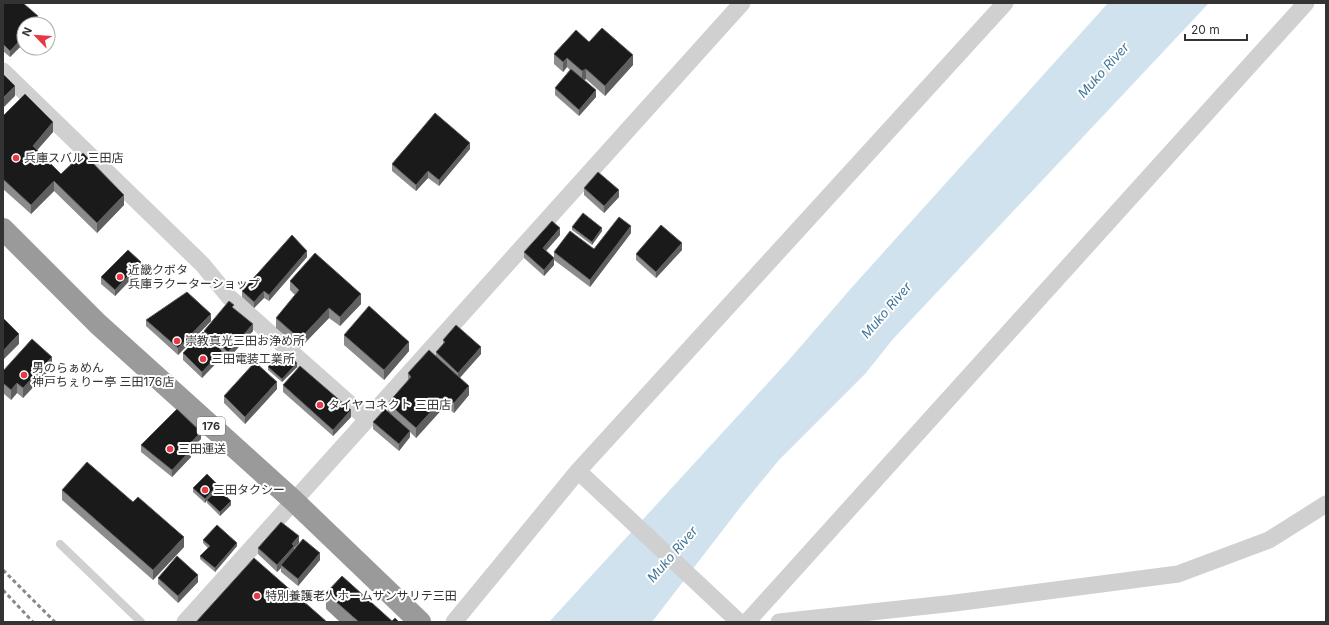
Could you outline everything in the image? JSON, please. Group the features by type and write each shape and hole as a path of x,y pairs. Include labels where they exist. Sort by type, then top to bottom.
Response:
{"highway":[{"name":"176","path":"3,229 98,324 294,501 420,622"}],"street":[{"path":"185,622 742,3"},
{"path":"454,622 578,471 1005,3"},
{"path":"747,622 1306,3"},
{"path":"3,72 203,265 228,297 367,419"},
{"path":"578,471 734,617"},
{"path":"779,622 955,603 1178,574 1270,540 1326,504"}],"lane":[{"path":"60,544 141,622"}],"water":[{"name":"Muko River","path":"1108,3 1209,3 893,339 865,374 779,460 742,505 652,622 549,622 788,361 854,285"}],"building":[{"path":"3,3 23,3 38,16 16,16 16,45 10,51 3,44"},
{"path":"602,28 633,55 605,86 586,69 582,71 567,58 563,62 554,54 576,30 589,42"},
{"path":"571,69 596,90 579,110 555,88"},
{"path":"3,74 15,86 3,98"},
{"path":"25,94 53,122 33,146 61,174 83,153 124,195 97,223 54,181 31,205 3,179 3,116"},
{"path":"435,113 470,143 439,180 428,171 416,185 392,164"},
{"path":"598,172 619,190 604,206 584,188"},
{"path":"583,213 602,228 592,242 572,227"},
{"path":"619,217 631,226 590,280 554,252 570,231 594,249"},
{"path":"552,221 560,228 543,248 554,258 544,270 524,252"},
{"path":"661,225 682,243 656,272 636,254"},
{"path":"292,235 307,251 269,295 264,291 254,302 242,291"},
{"path":"128,250 141,262 115,290 101,277"},
{"path":"315,253 361,294 340,317 329,308 300,339 276,318 299,290 290,281"},
{"name":"崇教真光三田お浄め所","path":"187,292 211,314 178,348 146,320"},
{"path":"229,301 234,305 232,307 253,324 228,352 204,331"},
{"path":"369,306 409,342 384,370 344,335"},
{"path":"3,318 19,334 3,351"},
{"path":"456,325 481,347 458,373 436,352 445,342 443,340"},
{"name":"三田電装工業所","path":"203,332 222,351 202,372 183,353"},
{"path":"32,339 52,357 23,388 17,383 11,390 3,383 3,371"},
{"path":"429,350 469,386 454,403 445,396 416,428 388,403 411,377 408,373"},
{"path":"283,351 297,363 282,379 268,367"},
{"path":"255,362 277,382 245,417 224,396"},
{"path":"300,366 351,410 333,430 283,385"},
{"path":"177,409 201,432 188,446 191,450 172,470 141,445"},
{"path":"385,409 410,431 399,444 373,422"},
{"path":"87,462 133,502 138,497 184,537 153,570 62,490"},
{"path":"207,474 218,485 205,499 193,488"},
{"path":"218,489 231,501 220,512 207,500"},
{"path":"281,522 299,536 292,544 294,546 277,565 258,548"},
{"path":"217,525 237,543 215,568 200,556 210,546 203,540"},
{"path":"303,539 320,553 298,579 281,565"},
{"path":"177,556 198,575 178,596 158,578"},
{"name":"特別養護老人ホームサンサリテ三田","path":"254,558 327,622 196,622"},
{"path":"342,576 392,621 395,618 399,622 359,622 326,593"}],"railway":[{"path":"3,570 55,622"},
{"path":"3,590 33,622"}],"place":[{"name":"兵庫スバル 三田店","path":"16,158"},
{"name":"近畿クボタ 兵庫ラクーターショップ","path":"120,277"},
{"name":"崇教真光三田お浄め所","path":"177,341"},
{"name":"三田電装工業所","path":"203,359"},
{"name":"男のらぁめん 神戸ちぇりー亭 三田176店","path":"24,375"},
{"name":"タイヤコネクト 三田店","path":"320,405"},
{"name":"三田運送","path":"170,449"},
{"name":"三田タクシー","path":"205,490"},
{"name":"特別養護老人ホームサンサリテ三田","path":"257,596"}]}
